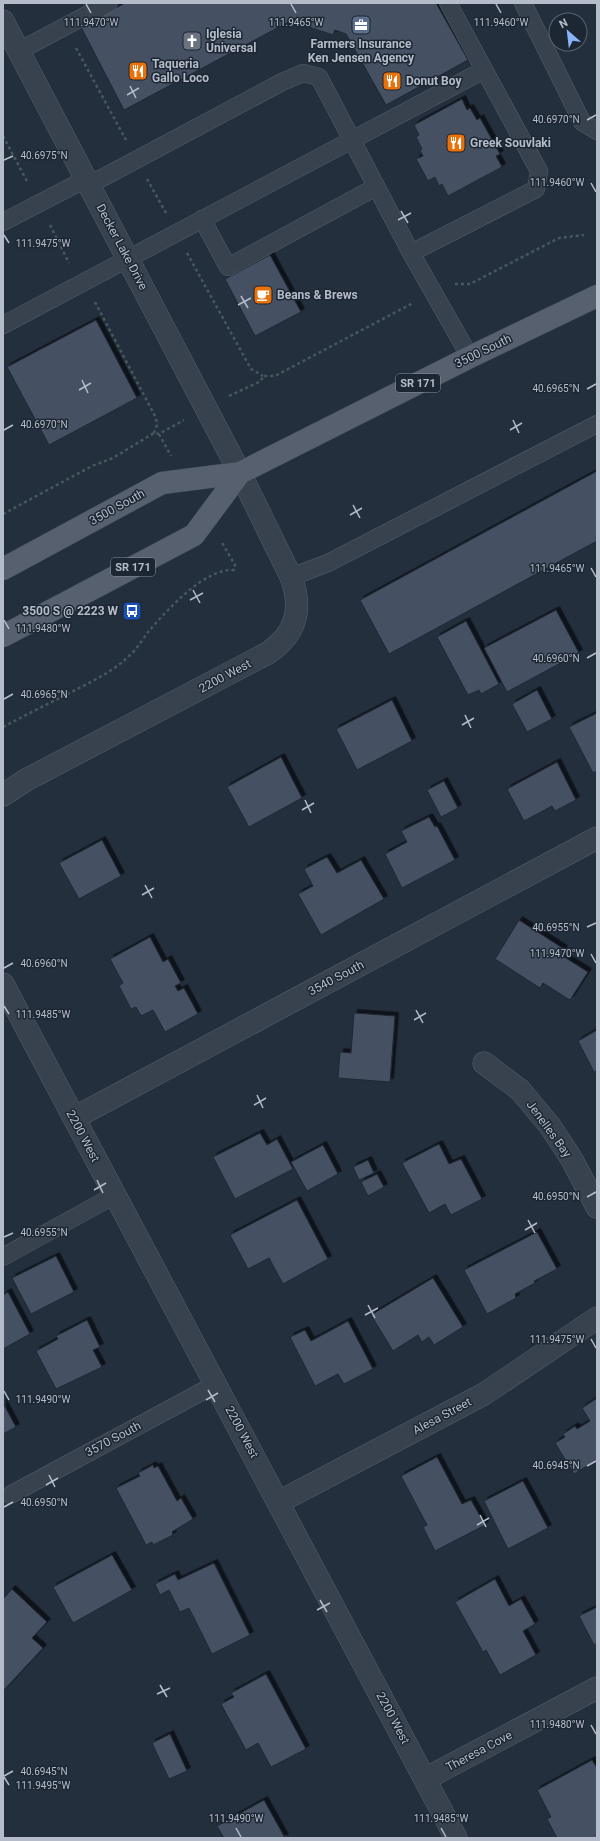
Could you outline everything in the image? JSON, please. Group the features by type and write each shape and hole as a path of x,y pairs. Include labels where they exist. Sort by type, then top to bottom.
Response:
{"main road":[{"name":"3500 South","path":"3,569 162,483 240,472 470,357 597,297"},
{"name":"3500 South","path":"3,636 194,535 240,472"}],"street":[{"name":"Decker Lake Drive","path":"3,21 12,49 88,182 240,472"},
{"name":"2200 West","path":"3,795 26,780 278,647 293,626 296,614 296,589 240,472"},
{"name":"3540 South","path":"74,1118 597,838"},
{"name":"2200 West","path":"4,991 74,1118 279,1502 456,1838"},
{"name":"Jenelles Bay","path":"484,1063 520,1090 550,1126 571,1158 597,1207"},
{"name":"Alesa Street","path":"279,1502 484,1394 597,1318"},
{"name":"Theresa Cove","path":"425,1779 597,1688"}],"lane":[{"path":"12,49 109,3"},
{"path":"411,254 536,189 539,171 448,3"},
{"path":"524,3 582,122 597,131"},
{"path":"3,326 128,258 484,70"},
{"path":"3,222 88,182 282,82 303,73 319,77 411,254 470,357"},
{"path":"202,219 228,267 376,187"},
{"path":"291,577 328,563 597,424"},
{"path":"3,1257 115,1195"},
{"name":"3570 South","path":"10,1495 216,1384"}],"path":[{"path":"76,48 127,142"},
{"path":"144,172 169,219"},
{"path":"448,284 470,284 559,238 584,235"},
{"path":"186,251 246,360 252,369 263,376 275,376 417,301"},
{"path":"260,381 263,376"},
{"path":"3,514 92,466 113,458 154,433 159,434"},
{"path":"3,727 98,678 115,667 131,654 150,630 185,594 220,571 234,570 235,565"}],"building":[{"path":"125,3 436,3 468,60 386,105 346,34 335,30 333,35 306,26 307,22 296,18 124,110 81,27"},
{"name":"Greek Souvlaki","path":"462,99 467,110 470,108 477,120 480,118 500,154 496,156 502,167 448,196 442,184 439,186 435,177 428,181 416,159 423,156 420,150 422,149 416,137 419,135 414,125"},
{"name":"Beans & Brews","path":"270,255 301,312 255,336 225,279"},
{"path":"96,320 137,398 49,445 7,367"},
{"path":"597,471 597,541 389,654 360,600"},
{"path":"556,610 579,653 507,692 484,648"},
{"path":"466,621 499,684 481,694 479,690 468,695 437,637"},
{"path":"537,690 552,719 527,732 512,704"},
{"path":"392,700 412,741 357,770 336,729"},
{"path":"597,713 597,771 593,773 569,727"},
{"path":"281,757 302,798 249,827 227,787"},
{"path":"557,762 576,800 555,811 552,806 524,821 507,789"},
{"path":"444,781 458,808 441,817 427,790"},
{"path":"429,817 435,827 437,826 455,860 402,888 385,854 407,842 401,831"},
{"path":"102,840 121,876 79,899 59,863"},
{"path":"327,857 337,873 361,860 384,899 321,935 298,894 313,886 304,869"},
{"path":"519,920 564,949 561,955 588,972 570,1000 543,983 540,988 495,959"},
{"path":"150,937 163,962 168,959 181,983 175,986 178,991 184,988 198,1014 165,1032 153,1010 141,1016 136,1007 131,1009 119,986 123,983 110,959"},
{"path":"354,1013 395,1016 390,1082 338,1078 340,1052 351,1053"},
{"path":"597,1030 597,1070 594,1072 578,1041"},
{"path":"260,1133 267,1145 277,1139 293,1169 235,1199 213,1157"},
{"path":"439,1144 449,1164 461,1159 482,1199 451,1215 445,1204 429,1213 402,1163"},
{"path":"323,1145 338,1174 307,1191 291,1162"},
{"path":"368,1160 374,1173 359,1180 353,1167"},
{"path":"377,1174 384,1187 368,1196 361,1182"},
{"path":"297,1200 328,1259 283,1284 269,1258 248,1269 230,1235"},
{"path":"537,1232 557,1269 534,1281 535,1283 515,1294 516,1298 487,1314 464,1270"},
{"path":"56,1256 74,1292 31,1314 12,1278"},
{"path":"433,1278 463,1327 434,1345 429,1337 422,1342 418,1335 393,1351 371,1315"},
{"path":"8,1292 30,1334 3,1349 3,1295"},
{"path":"87,1320 100,1347 93,1350 102,1367 56,1389 36,1351 58,1339 56,1336"},
{"path":"348,1321 373,1369 344,1384 338,1374 315,1386 290,1337 305,1330 311,1341"},
{"path":"597,1398 597,1460 574,1474 555,1443 565,1437 563,1434 575,1426 577,1429 590,1421 582,1408"},
{"path":"3,1403 16,1427 3,1434"},
{"path":"437,1457 462,1504 471,1500 485,1525 435,1551 423,1527 427,1525 401,1476"},
{"path":"153,1465 154,1468 158,1466 177,1501 181,1498 193,1519 172,1532 173,1535 153,1545 152,1542 146,1545 116,1488 140,1476 138,1473"},
{"path":"523,1481 548,1528 508,1549 484,1501"},
{"path":"112,1555 132,1590 73,1623 53,1587"},
{"path":"214,1563 250,1635 212,1654 189,1608 180,1612 169,1590 160,1595 155,1584 175,1574 178,1580"},
{"path":"495,1579 509,1606 521,1599 535,1624 523,1631 536,1655 500,1675 486,1650 483,1652 455,1602"},
{"path":"12,1589 47,1622 32,1638 43,1648 3,1691 3,1599"},
{"path":"597,1607 597,1643 594,1645 579,1616"},
{"path":"266,1674 306,1749 271,1767 258,1743 246,1750 221,1704 234,1697 231,1693"},
{"path":"170,1734 187,1771 169,1779 152,1743"},
{"path":"592,1760 597,1768 597,1838 557,1838 547,1819 551,1817 537,1790"},
{"path":"264,1800 285,1838 224,1838 217,1826"}],"place":[{"name":"Farmers Insurance Ken Jensen Agency","path":"361,25"},
{"name":"Iglesia Universal","path":"192,41"},
{"name":"Taqueria Gallo Loco","path":"138,71"},
{"name":"Donut Boy","path":"392,81"},
{"name":"Greek Souvlaki","path":"456,143"},
{"name":"Beans & Brews","path":"263,295"},
{"name":"3500 S @ 2223 W","path":"132,611"}]}
